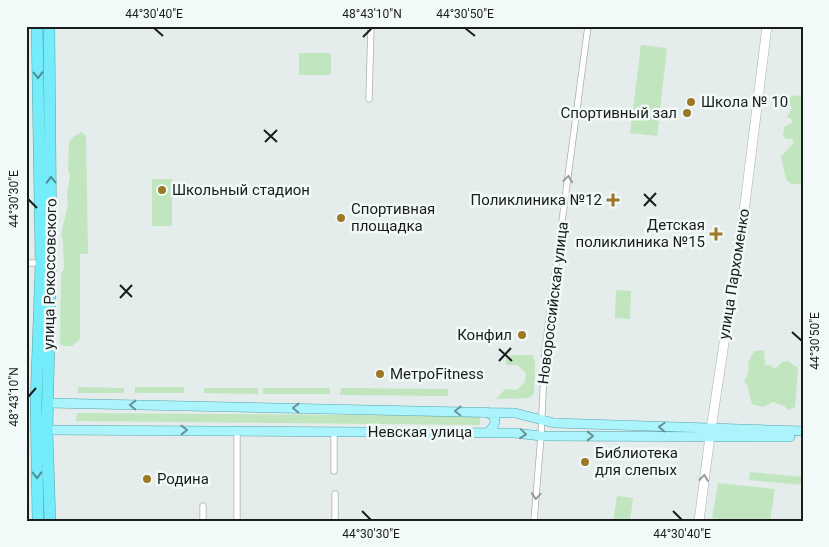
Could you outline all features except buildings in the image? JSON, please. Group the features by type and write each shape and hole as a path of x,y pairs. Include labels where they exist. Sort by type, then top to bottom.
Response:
{"highway":[{"name":"улица Рокоссовского","path":"37,26 41,263 37,403 38,521"},
{"name":"улица Рокоссовского","path":"37,403 51,252 49,26"},
{"name":"улица Рокоссовского","path":"37,429 50,521"}],"main road":[{"name":"Невская улица","path":"37,403 515,413 559,423 803,436"},
{"path":"487,412 496,421 495,426 488,433"},
{"name":"Невская улица","path":"37,429 514,433 541,436 710,432"},
{"name":"Невская улица","path":"738,433 803,430"}],"street":[{"path":"369,99 372,26"},
{"name":"Новороссийская улица","path":"534,521 541,436 544,349 588,26"},
{"name":"улица Пархоменко","path":"699,521 710,432 745,204 767,26"},
{"path":"26,264 41,263"},
{"path":"237,430 237,521"},
{"path":"334,432 334,471"},
{"path":"335,494 335,521"},
{"path":"203,506 203,521"}],"green space":[{"path":"641,45 667,48 657,136 630,133"},
{"path":"299,53 331,53 331,75 299,75"},
{"path":"797,95 803,97 803,117 801,123 803,184 791,184 786,179 781,157 794,142 792,139 786,139 783,136 784,127 793,122 787,117 792,108 788,98"},
{"path":"82,132 86,136 88,254 80,254 80,339 72,346 64,346 60,344 61,274 64,268 61,235 68,204 67,193 70,176 68,170 69,142 74,136"},
{"name":"Школьный стадион","path":"152,179 172,179 172,226 152,226"},
{"path":"616,290 631,291 630,319 615,318"},
{"path":"764,350 765,365 770,365 775,369 782,362 788,361 798,368 795,407 788,410 784,406 773,402 763,407 752,404 747,384 744,382 748,371 748,363 754,351"},
{"path":"511,355 532,355 535,361 534,394 529,398 496,399 505,389 517,390 525,382 526,373 517,365 506,365 506,360"},
{"path":"78,387 124,388 124,393 78,393"},
{"path":"135,387 184,387 184,393 135,393"},
{"path":"204,388 258,388 258,394 204,393"},
{"path":"263,388 330,388 330,394 263,394"},
{"path":"341,388 448,389 448,396 340,395"},
{"path":"77,413 480,416 480,425 76,421"},
{"path":"750,472 803,477 803,485 749,480"},
{"path":"718,483 775,489 770,521 731,521 712,518"},
{"path":"617,496 633,498 630,521 613,521"}],"place":[{"name":"Школа № 10","path":"691,102"},
{"name":"Спортивный зал","path":"687,113"},
{"name":"Школьный стадион","path":"162,190"},
{"name":"Поликлиника №12","path":"613,200"},
{"name":"Спортивная площадка","path":"341,218"},
{"name":"Детская поликлиника №15","path":"716,234"},
{"name":"Конфил","path":"522,335"},
{"name":"МетроFitness","path":"380,374"},
{"name":"Библиотека для слепых","path":"585,462"},
{"name":"Родина","path":"147,479"}]}
